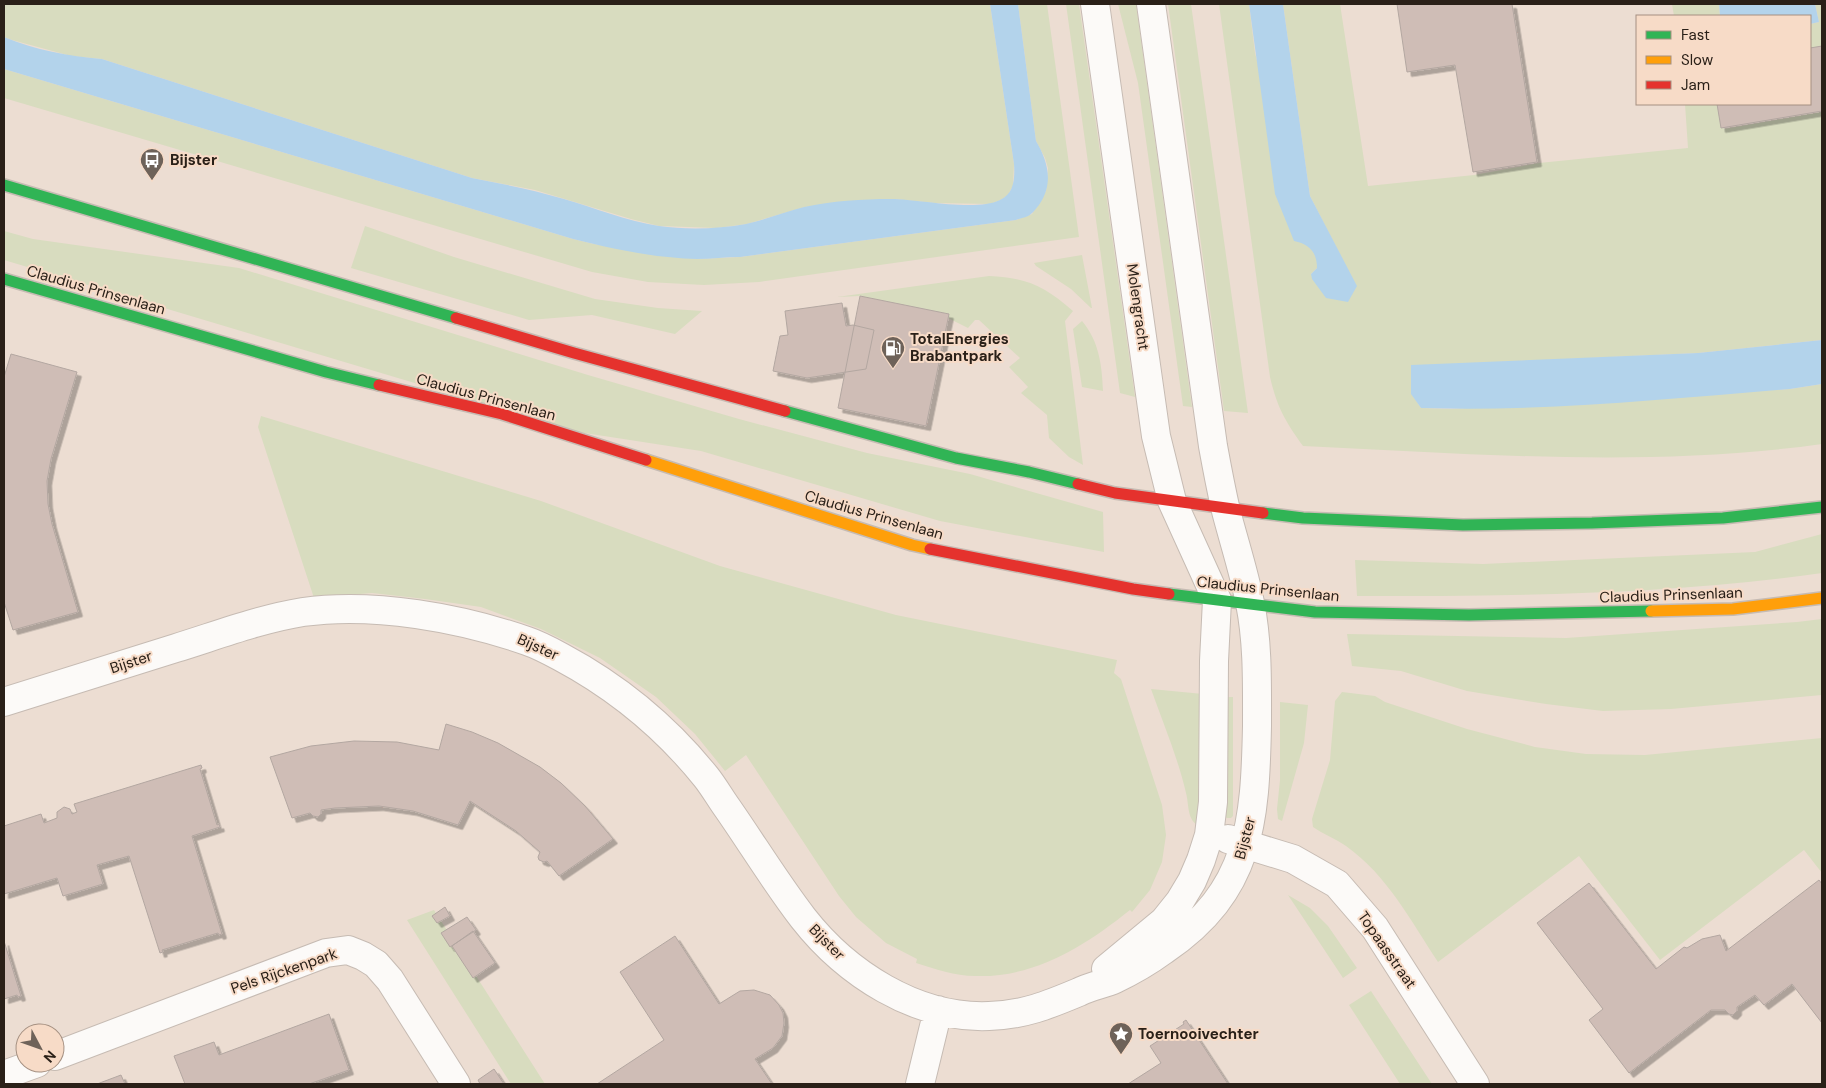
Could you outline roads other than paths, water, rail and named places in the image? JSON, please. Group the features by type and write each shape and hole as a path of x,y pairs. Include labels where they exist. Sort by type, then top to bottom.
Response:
{"main road":[{"path":"4,185 574,353 956,458 1029,472 1115,493 1303,518 1463,525 1723,518 1822,507"},
{"name":"Claudius Prinsenlaan","path":"4,279 326,372 502,414 912,544 1133,589 1315,612 1470,616 1733,609 1822,598"}],"street":[{"name":"Molengracht","path":"1096,4 1156,436 1172,500 1217,600"},
{"path":"1151,4 1210,429 1226,508 1250,603"},
{"name":"Bijster","path":"1080,991 1164,921 1180,901 1192,881 1201,860 1209,835 1213,802 1214,661 1217,600"},
{"name":"Bijster","path":"4,702 258,622 306,612 358,609 418,614 477,625 534,642 584,670 632,701 672,739 708,780 803,918 829,949 861,974 894,994 916,1004 970,1016 1009,1014 1050,1005 1080,991 1113,980 1136,968 1166,949 1195,927 1218,900 1235,871 1246,844 1253,806 1258,665 1250,603"},
{"name":"Topaasstraat","path":"1209,835 1246,844 1292,859 1337,884 1375,928 1475,1084"},
{"name":"Pels Rijckenpark","path":"65,1052 326,953 348,950 376,964 390,980 456,1084"},
{"path":"920,1084 938,1010"}],"water":[{"path":"990,4 1018,4 1036,141 1044,156 1048,173 1047,189 1044,197 1033,212 1016,220 740,257 697,259 666,257 573,239 4,69 4,37 52,52 102,59 472,178 541,193 647,224 680,228 714,228 746,224 804,207 836,202 891,199 976,205 1000,200 1005,197 1013,185 1014,164"},
{"path":"1249,4 1283,4 1310,196 1357,286 1348,302 1326,298 1312,279 1311,274 1317,268 1316,257 1304,244 1294,241 1275,194"},
{"path":"1719,4 1815,4 1819,22 1811,24 1811,15 1720,15"},
{"path":"1822,340 1822,384 1790,389 1605,404 1467,409 1421,408 1411,394 1411,365 1698,353"}],"place":[{"name":"Bijster","path":"152,181"},
{"name":"TotalEnergies Brabantpark","path":"893,369"},
{"name":"Toernooivechter","path":"1121,1055"}]}
